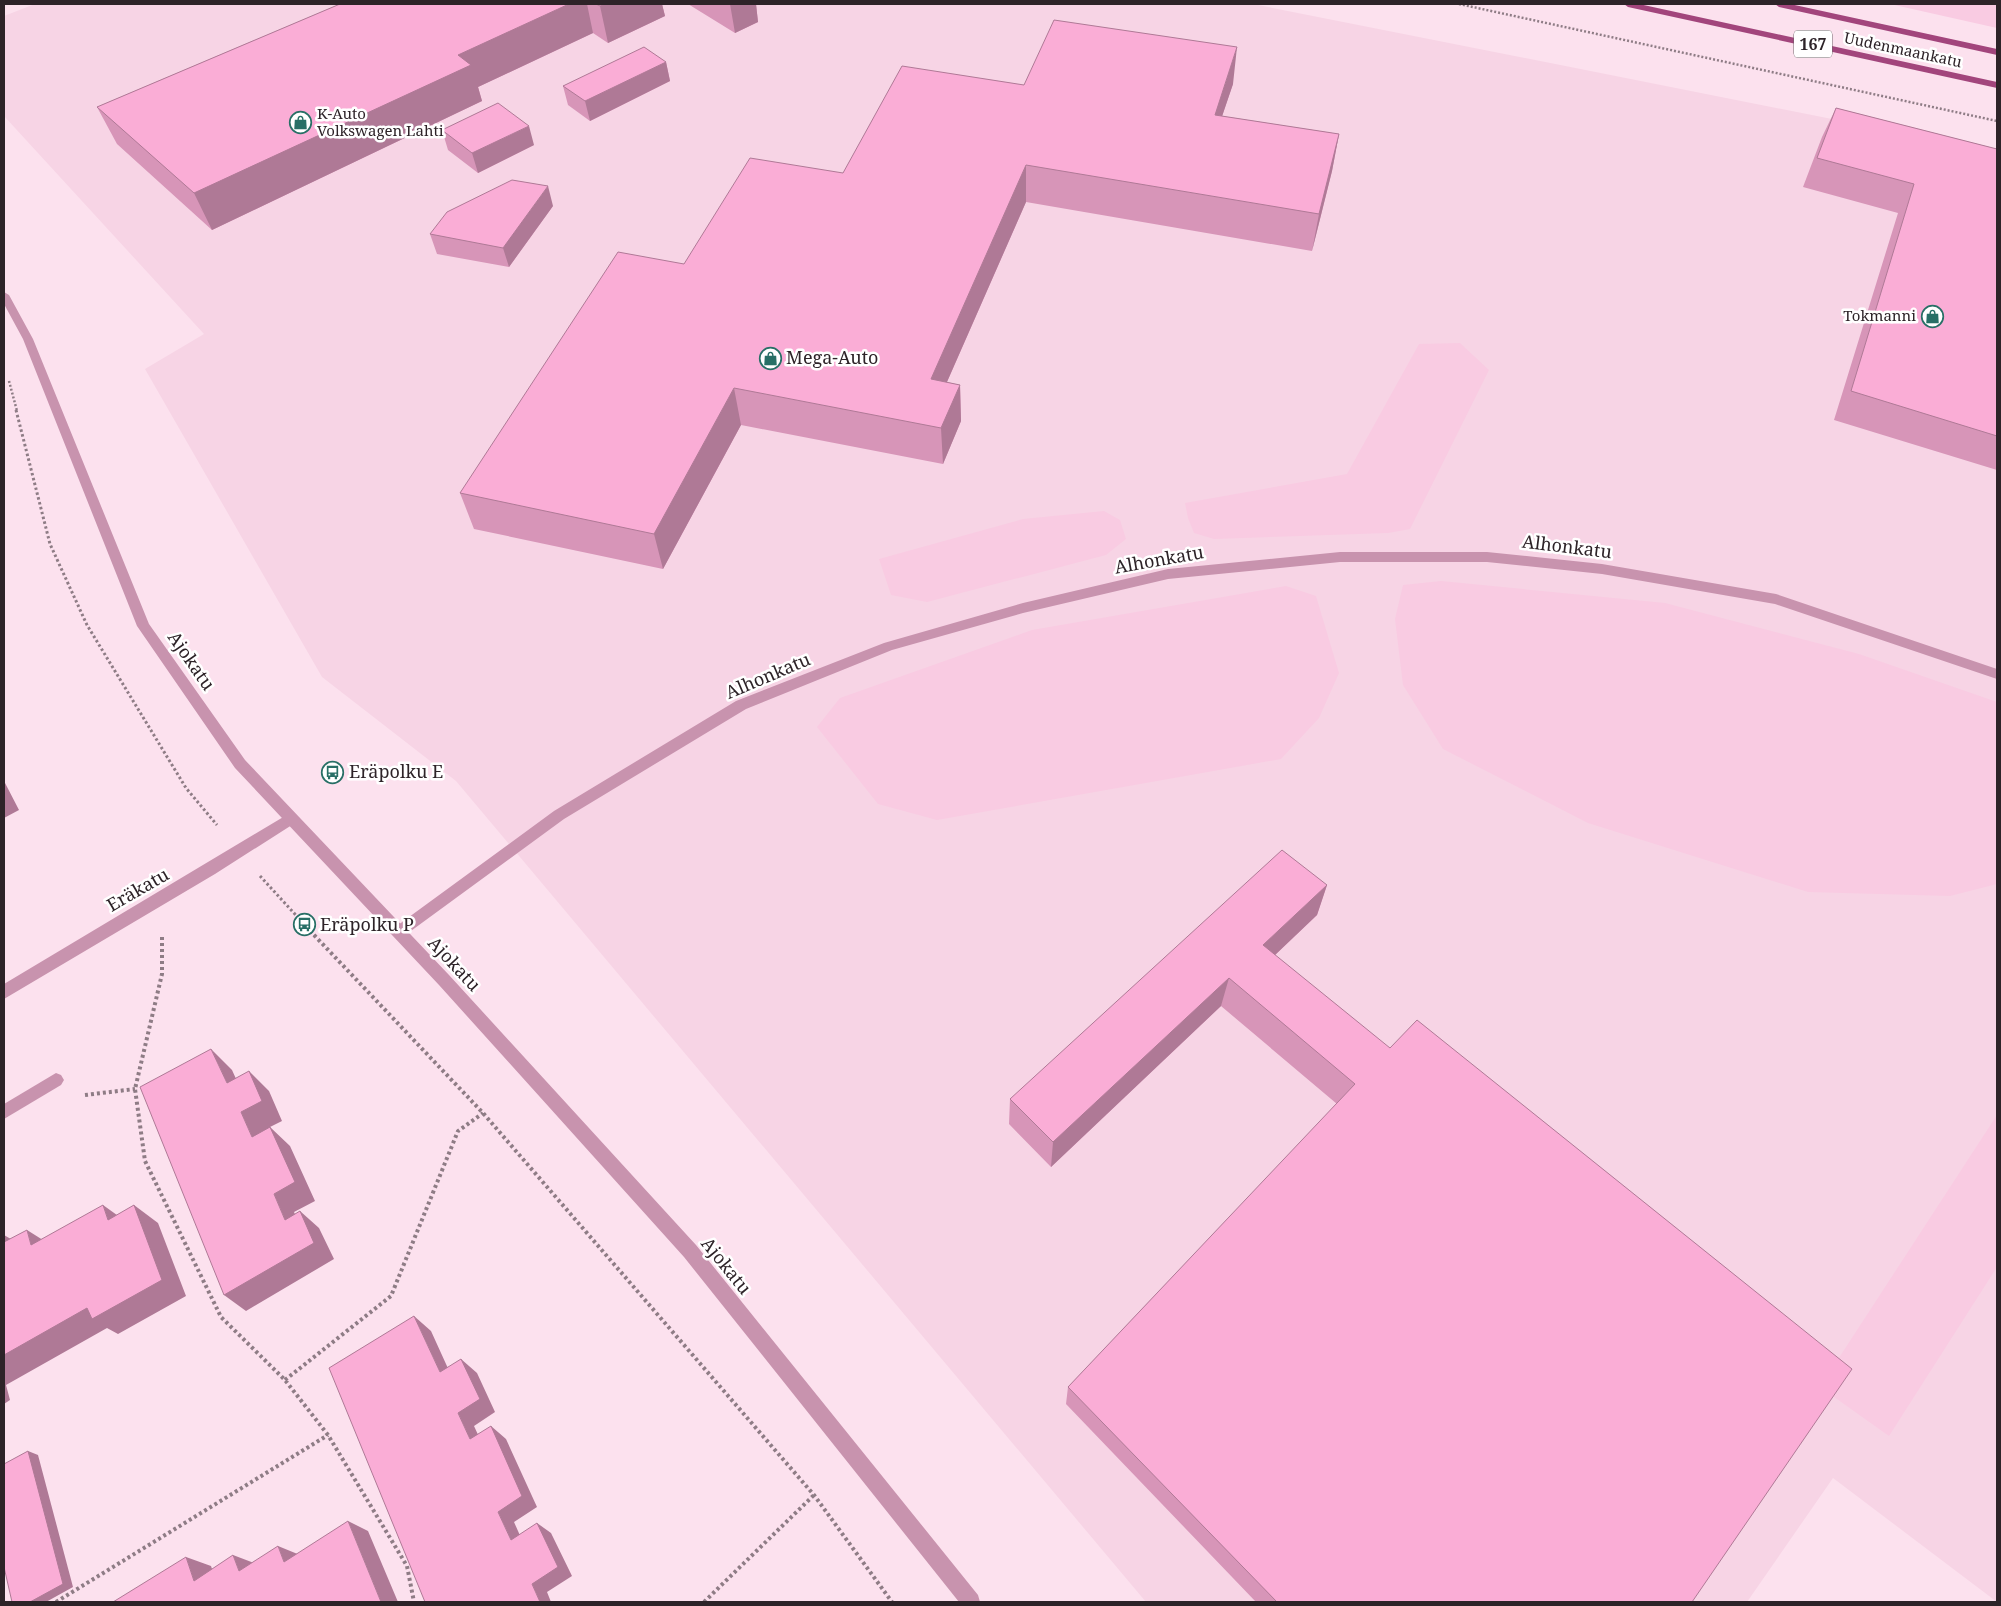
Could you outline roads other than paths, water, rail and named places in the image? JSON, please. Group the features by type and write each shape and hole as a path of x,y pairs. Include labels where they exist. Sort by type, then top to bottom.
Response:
{"main road":[{"name":"Uudenmaankatu","path":"1628,4 1997,85"},
{"name":"Uudenmaankatu","path":"1779,4 1997,52"}],"street":[{"name":"Ajokatu","path":"4,295 28,339 143,626 240,764 399,932 690,1251 971,1602"},
{"name":"Alhonkatu","path":"399,932 559,814 740,705 889,646 1023,608 1168,574 1340,557 1487,557 1602,569 1776,599 1997,674"},
{"name":"Eräkatu","path":"4,992 239,852 290,819"},
{"path":"4,1112 56,1080"}],"place":[{"name":"K-Auto Volkswagen Lahti","path":"301,123"},
{"name":"Tokmanni","path":"1932,316"},
{"name":"Mega-Auto","path":"770,358"},
{"name":"Eräpolku E","path":"333,772"},
{"name":"Eräpolku P","path":"304,925"}]}
